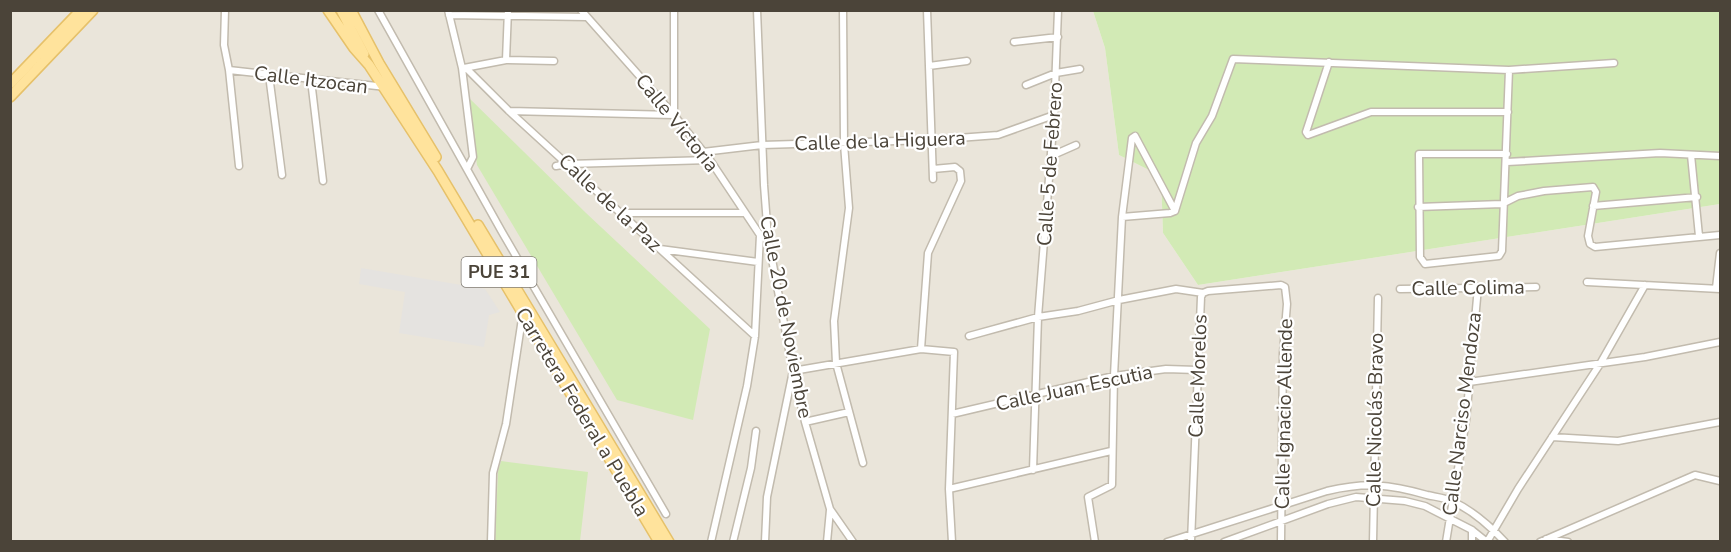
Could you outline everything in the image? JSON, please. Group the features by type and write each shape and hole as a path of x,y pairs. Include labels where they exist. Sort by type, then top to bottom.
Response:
{"main road":[{"path":"61,31 66,19 74,10"},
{"path":"10,97 61,31 81,10"},
{"path":"10,84 33,67 93,10"},
{"name":"Carretera Federal a Puebla","path":"328,10 354,48 388,86 510,279 525,310 659,542"},
{"path":"341,10 369,65"},
{"name":"Carretera Federal a Puebla","path":"351,10 388,86 438,171 669,542"}],"street":[{"path":"225,10 224,45 229,70 239,166"},
{"path":"378,10 524,270 666,514"},
{"name":"Calle Victoria","path":"581,10 674,115 710,160 760,235"},
{"path":"509,111 674,115 674,10"},
{"name":"Calle 20 de Noviembre","path":"757,10 768,238 793,371 830,509 853,542"},
{"path":"843,10 844,144 849,208 834,321 836,363 863,463"},
{"path":"927,10 933,179"},
{"name":"Calle 5 de Febrero","path":"1033,470 1038,317 1054,115 1058,10"},
{"path":"467,169 472,157 464,68 449,13 586,14"},
{"path":"506,60 508,13"},
{"path":"1014,42 1058,37"},
{"path":"1122,217 1170,213 1178,207 1196,143 1212,116 1233,59 1509,70 1614,63"},
{"path":"464,68 506,60 555,61"},
{"path":"929,66 968,61"},
{"path":"1329,63 1306,132 1308,135 1371,112 1508,112"},
{"name":"Calle de la Paz","path":"464,68 755,336"},
{"path":"1026,85 1056,74 1080,69"},
{"name":"Calle Itzocan","path":"229,70 388,86"},
{"path":"1507,154 1419,154 1420,257 1425,264 1499,256 1502,251 1502,204 1507,162 1509,70"},
{"path":"269,75 282,175"},
{"path":"311,80 323,181"},
{"name":"Calle de la Higuera","path":"703,152 762,145 844,144 998,135 1054,115"},
{"path":"1095,542 1088,497 1112,485 1111,451 1122,217 1133,136 1175,211"},
{"path":"1051,156 1076,145"},
{"path":"1507,162 1660,153 1720,156"},
{"path":"1691,155 1699,236"},
{"path":"556,166 710,160"},
{"path":"921,349 928,253 961,181 960,171 955,167 933,169"},
{"path":"1418,207 1502,204 1518,196 1544,190 1593,187 1596,192 1588,236 1590,244 1595,247 1720,235"},
{"path":"1593,206 1696,197"},
{"path":"621,213 745,213"},
{"path":"711,542 747,386 755,336 760,235 768,238"},
{"path":"660,249 758,262"},
{"path":"1587,282 1718,289 1720,253"},
{"path":"510,279 524,270"},
{"path":"1224,542 1328,504 1356,497 1406,501 1425,507 1472,530 1487,542 1600,364 1645,285"},
{"name":"Calle Morelos","path":"1192,538 1201,297 1208,291 1285,286"},
{"name":"Calle Ignacio Allende","path":"1281,542 1283,353 1287,303 1285,286"},
{"name":"Calle Narciso Mendoza","path":"1446,542 1466,420 1478,287"},
{"name":"Calle Colima","path":"1400,289 1536,287"},
{"path":"969,336 1038,317 1078,311 1176,289 1203,293"},
{"name":"Calle Nicolás Bravo","path":"1373,542 1378,298"},
{"path":"491,542 493,473 506,424 525,310"},
{"path":"1469,382 1600,364 1720,342"},
{"path":"765,542 767,497 793,371 921,349 954,352 949,489 952,542"},
{"name":"Calle Juan Escutia","path":"952,414 1114,376 1166,369 1197,370"},
{"path":"806,422 849,412"},
{"path":"1552,437 1618,441 1720,422"},
{"path":"733,542 751,468 756,431"},
{"path":"949,489 1111,451"},
{"path":"1542,540 1695,475 1720,481"},
{"path":"1167,542 1192,538 1281,504 1351,486 1375,484 1453,501 1494,530 1505,542"},
{"path":"827,542 830,509"},
{"path":"1472,530 1472,542"},
{"path":"1542,540 1568,542"}],"shaded area":[{"path":"10,11 1093,11 1105,48 1119,155 1161,176 1163,233 1198,285 1720,204 1720,541 11,541"},
{"path":"361,268 485,289 500,312 489,315 484,347 399,333 405,292 359,284"}],"green space":[{"path":"1093,11 1720,11 1720,204 1198,285 1163,233 1161,176 1119,155 1105,48"},
{"path":"467,96 586,213 710,329 693,420 617,400 477,165"},
{"path":"501,461 588,472 580,541 495,542 498,472"}]}
